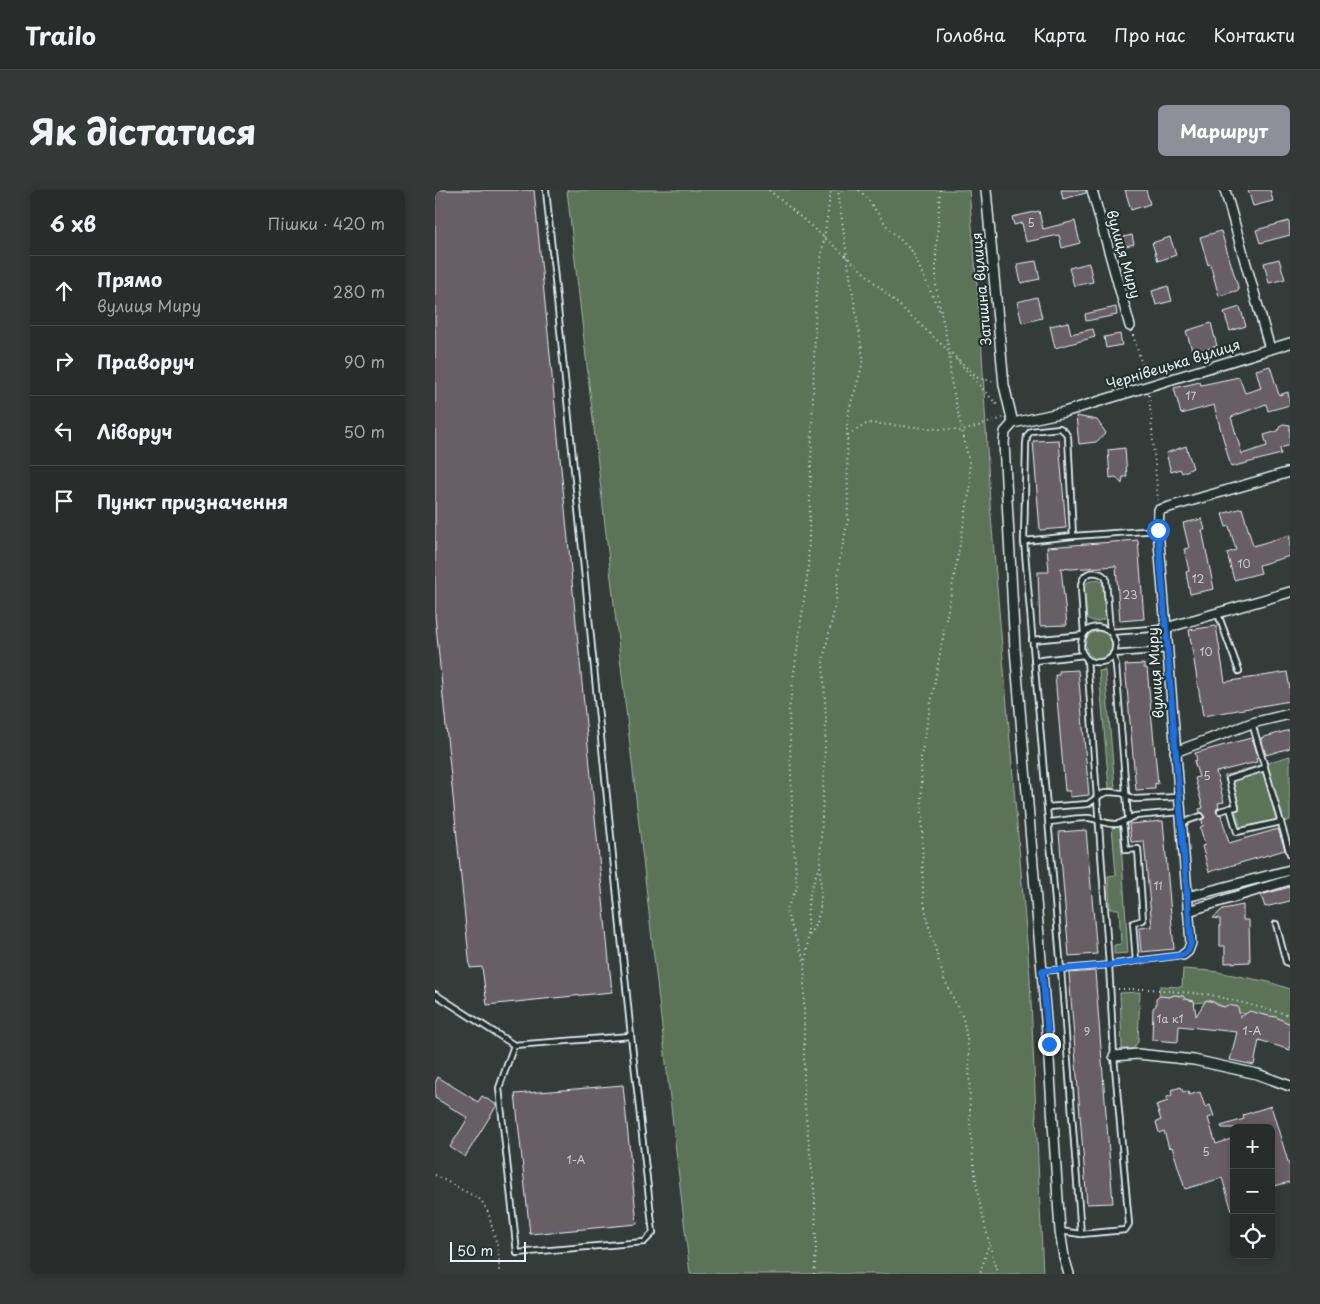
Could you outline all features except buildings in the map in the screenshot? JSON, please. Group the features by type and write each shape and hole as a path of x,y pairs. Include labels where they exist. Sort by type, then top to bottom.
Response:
{"street":[{"name":"Затишна вулиця","path":"986,190 1004,385 1013,423"},
{"name":"вулиця Миру","path":"1092,190 1130,326"},
{"path":"1225,190 1270,349"},
{"name":"Чернівецька вулиця","path":"1013,423 1064,412 1290,343"},
{"path":"1013,423 1005,432 1004,443 1015,649 1049,1044 1060,1231 1069,1274"},
{"path":"1159,510 1290,472"},
{"name":"вулиця Миру","path":"1159,510 1158,530 1165,628 1191,943 1188,951 1183,955"},
{"path":"1165,628 1290,592"},
{"path":"1175,752 1252,723 1290,714"},
{"path":"1187,897 1290,870"},
{"path":"1188,911 1290,880"},
{"path":"1114,1056 1138,1054 1194,1060 1257,1074 1290,1086"}],"lane":[{"path":"514,1046 499,1088 517,1253 644,1242 653,1233 631,1036 546,190"},
{"path":"1073,536 1068,437 1060,428 1031,431 1027,436 1026,444 1024,541 1049,822 1081,1234"},
{"path":"1024,541 1158,530"},
{"path":"1060,1231 1081,1234 1125,1230 1129,1224 1114,1056 1099,821 1085,657 1081,645 1084,634 1082,581 1085,576 1097,572 1103,574 1106,578 1110,632"},
{"path":"1218,614 1239,671"},
{"path":"1032,640 1084,634 1093,628 1099,627 1110,632 1116,643 1116,649 1113,654 1104,662 1093,662 1085,657 1034,661"},
{"path":"1110,632 1165,628"},
{"path":"1113,654 1167,650"},
{"path":"1113,654 1116,665 1128,818"},
{"path":"1252,723 1290,854"},
{"path":"1220,811 1236,807 1229,779 1265,768"},
{"path":"1047,807 1088,804 1097,799 1101,794 1108,792 1115,792 1134,799 1179,797"},
{"path":"1230,808 1237,832 1281,822"},
{"path":"1049,822 1090,818 1110,824 1123,822 1135,816 1180,812"},
{"path":"1181,823 1201,816"},
{"path":"1123,822 1126,850 1138,849 1143,920 1133,923 1137,961"},
{"path":"1276,924 1286,962 1290,964"},
{"path":"1042,971 1109,965 1183,955"},
{"path":"435,994 514,1046 631,1036"}],"path":[{"path":"769,190 847,257 978,378 1004,385"},
{"path":"805,962 786,911 797,887 793,836 789,710 809,570 816,294 831,190"},
{"path":"809,938 820,911 821,899 820,865 826,720 823,660 836,602 839,564 848,519 847,435 849,406 863,357 838,190"},
{"path":"859,190 889,229 912,252 942,317"},
{"path":"940,190 936,288 949,351 951,381 969,461 971,484 921,757 923,893 927,920 943,979 963,1018 969,1050 970,1121 973,1159 978,1195 997,1274"},
{"path":"1130,326 1148,386 1159,510"},
{"path":"949,351 1001,409"},
{"path":"847,435 868,423 963,431 1007,416 1013,423"},
{"path":"814,1274 816,1250 815,1198 804,1098 805,962 809,938 807,908 813,880 820,865"},
{"path":"1111,989 1151,989 1212,995 1281,1012 1290,1016"},
{"path":"435,1175 481,1200 488,1212 497,1245 499,1274"},
{"path":"980,1274 989,1243"}],"green space":[{"path":"567,190 969,190 981,334 990,504 1030,978 1043,1274 690,1274"},
{"path":"1094,580 1101,581 1104,585 1107,616 1102,620 1096,621 1086,617 1083,587 1088,582"},
{"path":"1097,631 1108,635 1112,644 1109,654 1098,660 1089,654 1085,645 1088,637"},
{"path":"1105,670 1115,788 1109,788 1099,671"},
{"path":"1290,756 1290,820 1243,834 1224,776"},
{"path":"1112,826 1120,826 1128,953 1114,954 1114,945 1121,944 1119,909 1110,909 1108,876 1116,875"},
{"path":"1183,969 1212,971 1269,982 1290,989 1290,1021 1288,1023 1236,1012 1206,1000 1205,1002 1194,1003 1194,1001 1185,999 1183,996 1159,997 1160,986 1182,987"},
{"path":"1140,992 1138,1042 1133,1049 1122,1049 1120,993"}],"route":[{"path":"1049,1044 1042,971 1109,965 1183,955 1188,951 1191,943 1158,530"}]}
